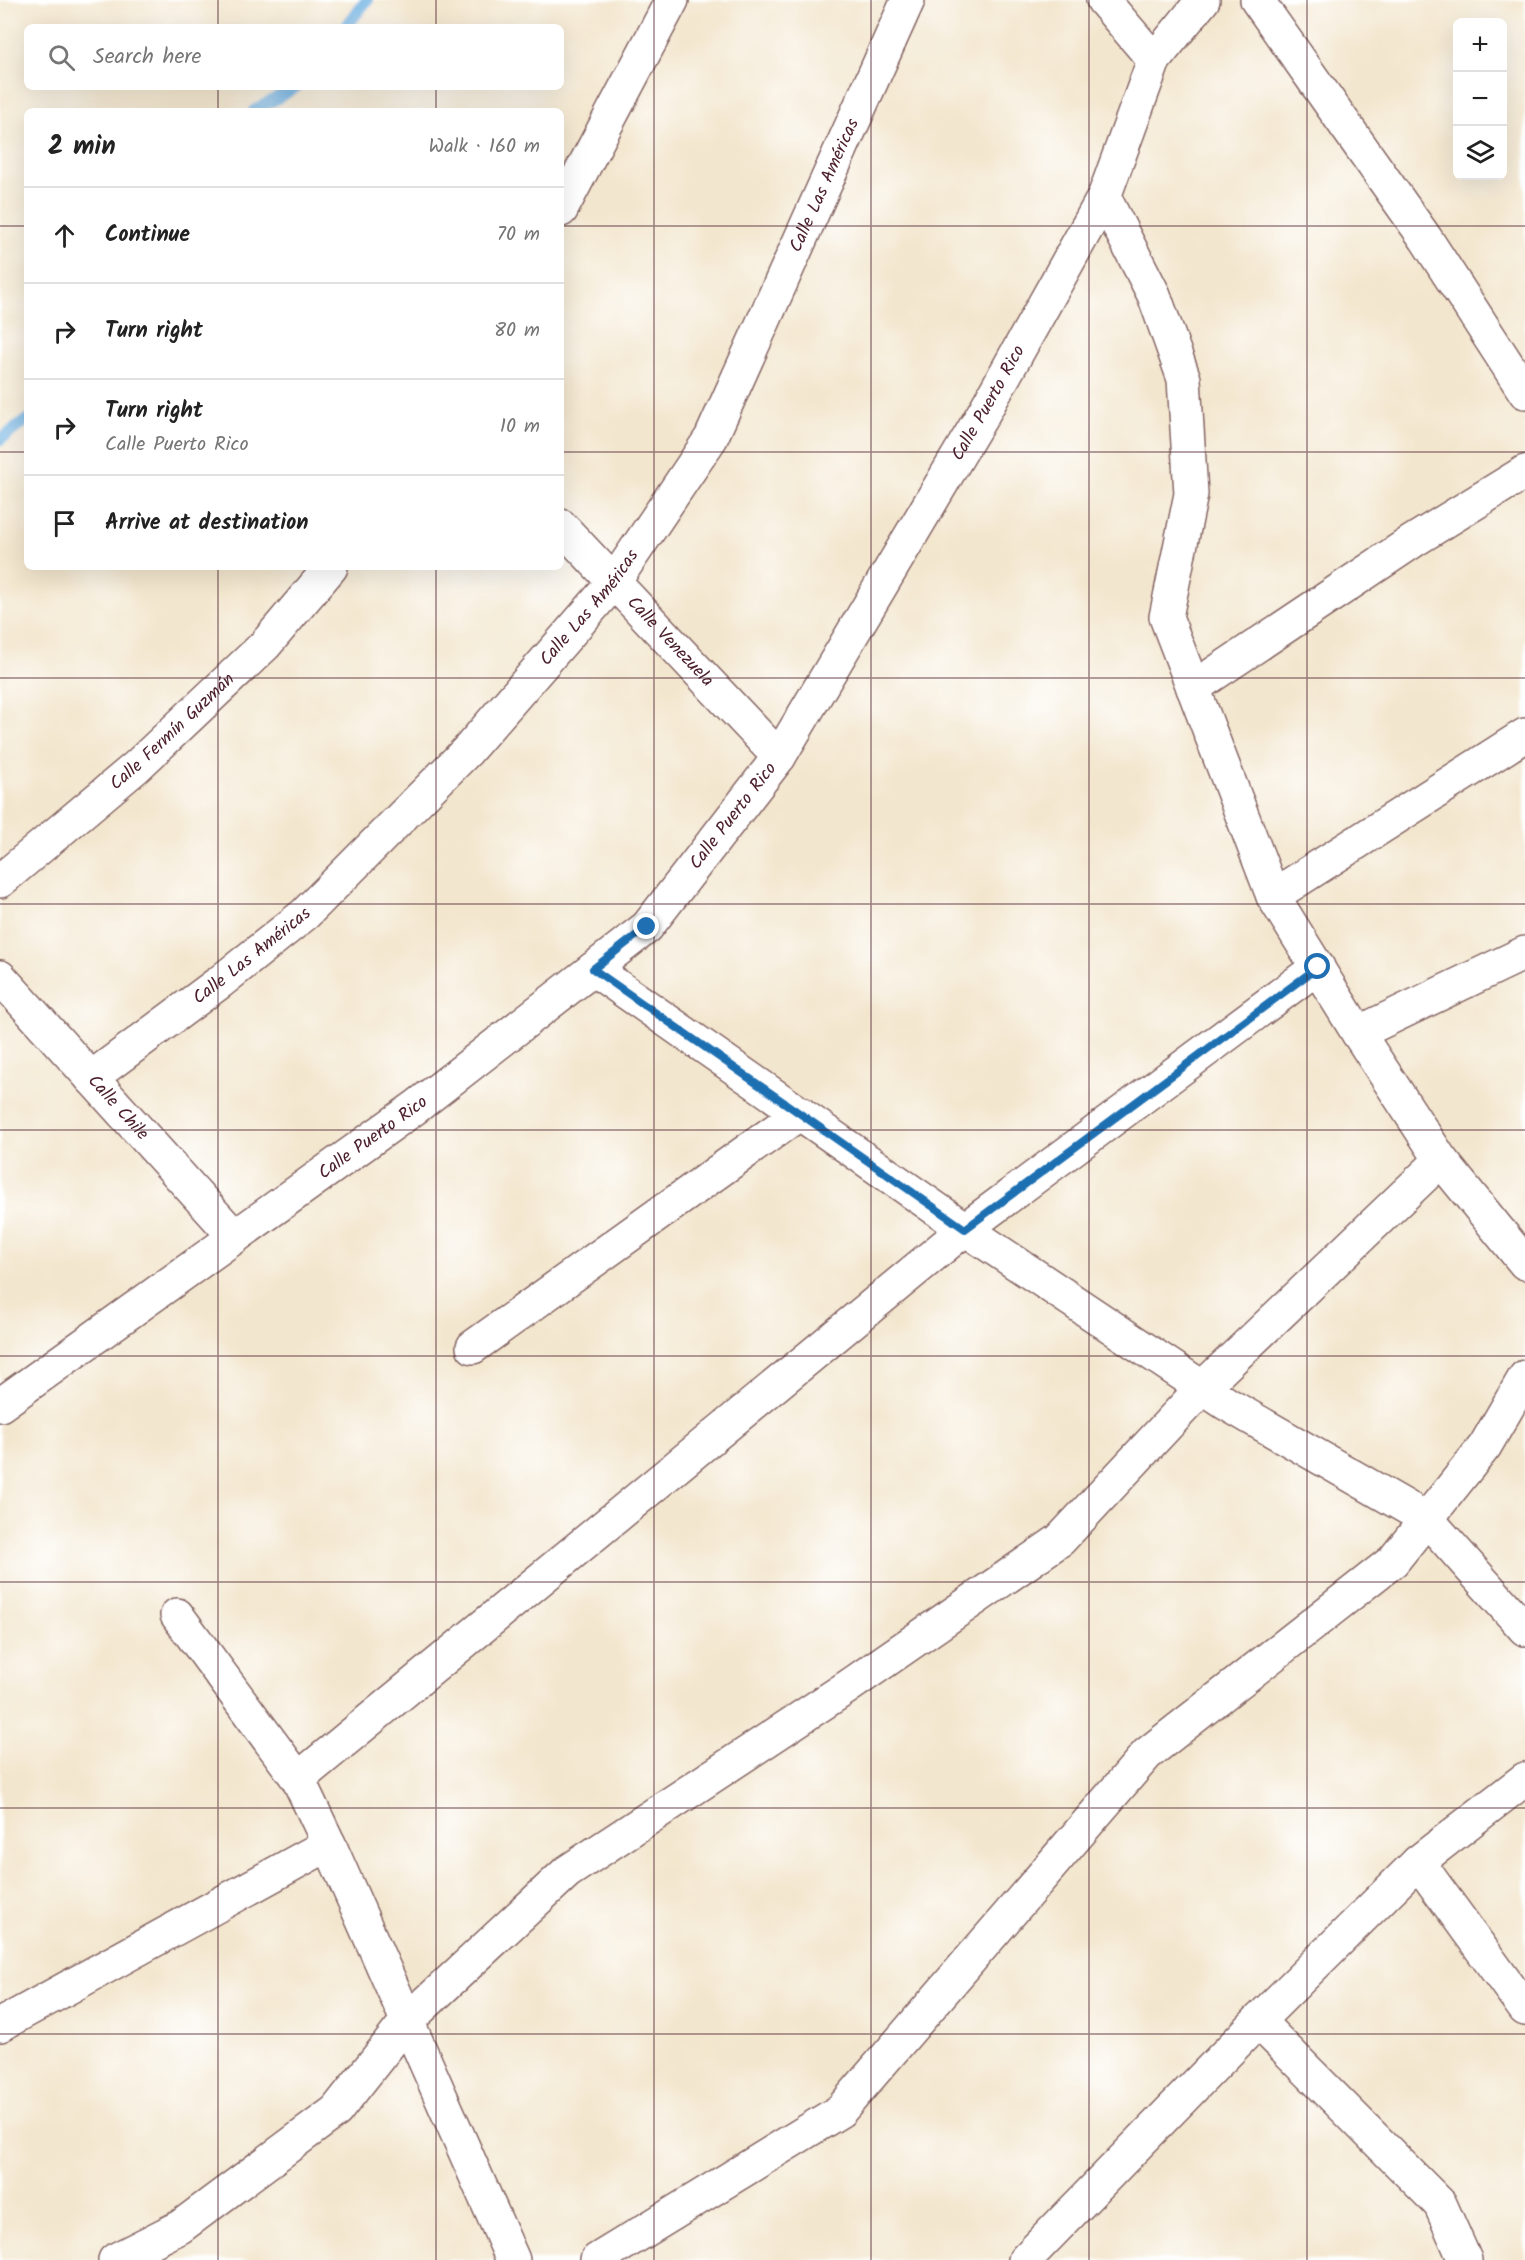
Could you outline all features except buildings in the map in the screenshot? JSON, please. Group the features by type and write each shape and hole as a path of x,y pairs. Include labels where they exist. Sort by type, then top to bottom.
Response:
{"street":[{"path":"564,204 672,0"},
{"name":"Calle Las Américas","path":"91,1078 220,982 305,914 468,750 614,582 711,438 908,0"},
{"path":"1102,0 1154,60"},
{"name":"Calle Puerto Rico","path":"0,1405 416,1107 647,927 779,757 983,414 1104,197 1154,60 1203,0"},
{"path":"1257,0 1426,239 1525,392"},
{"path":"1104,197 1154,295 1184,379 1191,494 1166,617 1273,896 1358,1033 1441,1160 1525,1263"},
{"path":"1193,688 1413,541 1525,472"},
{"name":"Calle Venezuela","path":"564,529 779,757"},
{"name":"Calle Fermín Guzmán","path":"0,881 136,767 265,645 328,570"},
{"path":"1273,896 1525,735"},
{"path":"1358,1033 1525,953"},
{"path":"298,1779 965,1229 1318,967"},
{"path":"593,969 965,1229 1227,1404 1427,1519 1525,1629"},
{"name":"Calle Chile","path":"0,977 235,1237"},
{"path":"472,1347 800,1113"},
{"path":"116,2260 180,2227 336,2111 407,2021 567,1872 846,1688 1060,1540 1203,1387 1441,1160"},
{"path":"597,2260 840,2111 1147,1754 1393,1561 1485,1446 1525,1377"},
{"path":"177,1615 298,1779 513,2260"},
{"path":"1025,2260 1258,2021 1418,1862 1525,1779"},
{"path":"0,2025 329,1844"},
{"path":"1418,1862 1525,2009"},
{"path":"1258,2021 1440,2204 1465,2260"}],"waterway":[{"path":"348,24 367,0"},
{"path":"259,108 291,90"},
{"path":"0,440 24,422"}],"route":[{"path":"647,927 593,969 965,1229 1318,967"}]}
